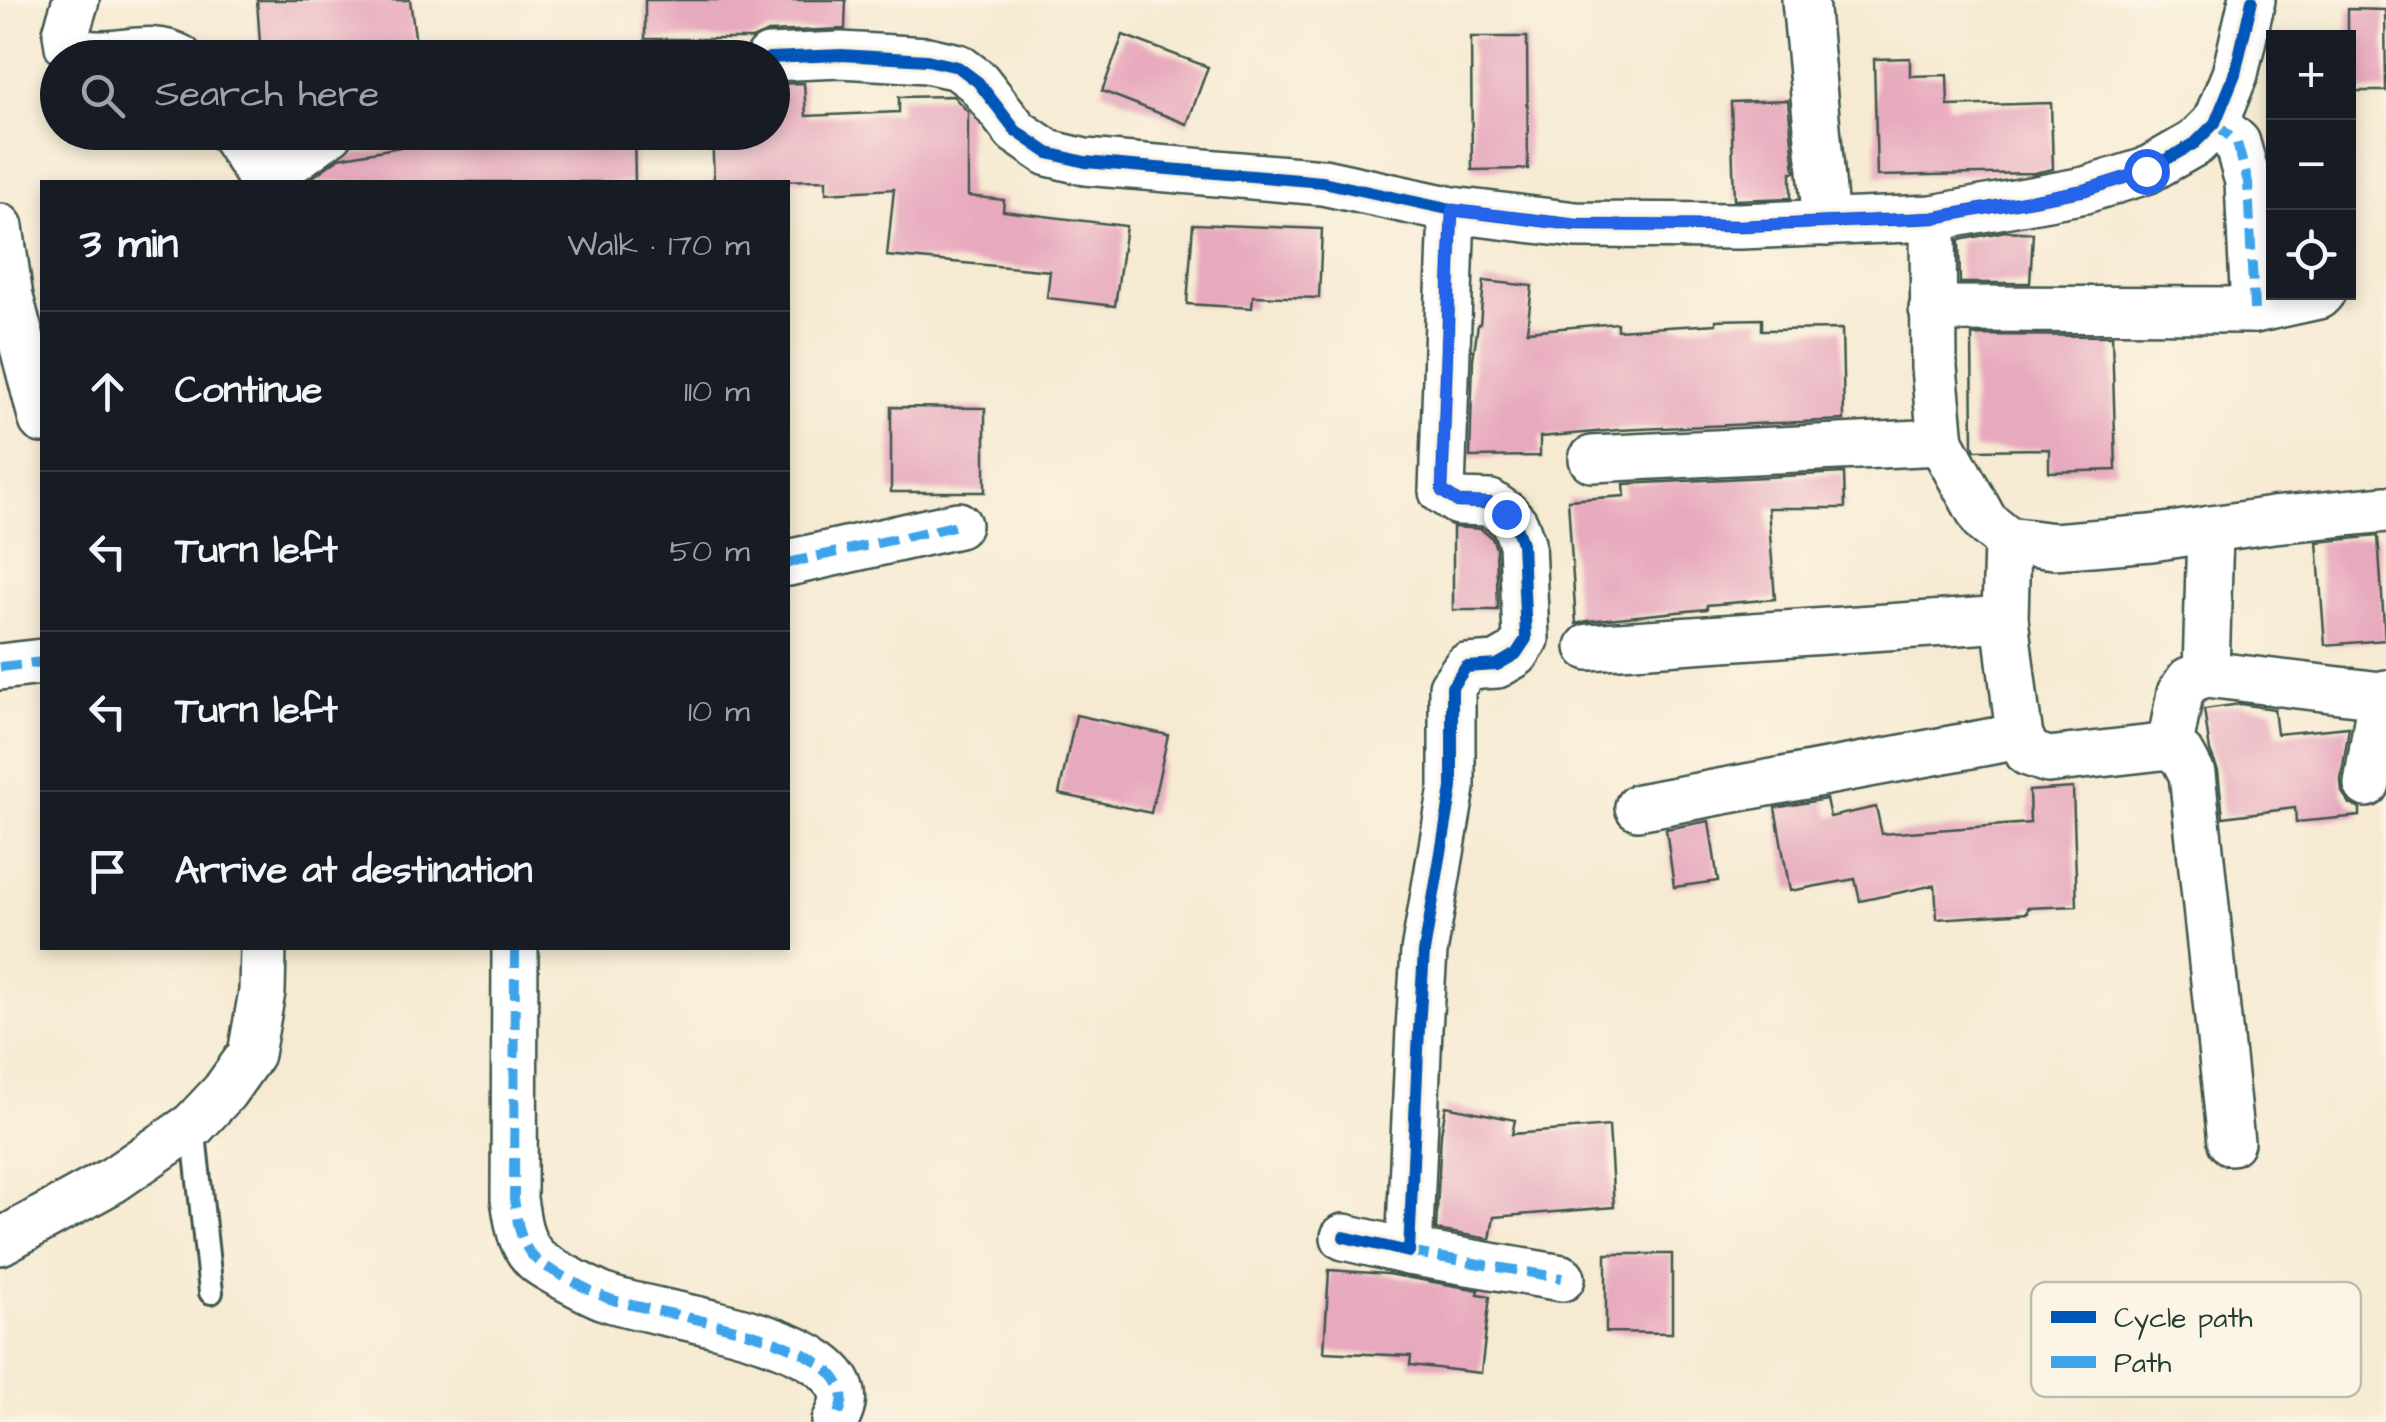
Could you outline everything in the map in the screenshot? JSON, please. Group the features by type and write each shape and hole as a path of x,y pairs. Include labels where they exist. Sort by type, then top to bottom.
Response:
{"street":[{"path":"67,40 76,0"},
{"path":"1805,0 1826,222"},
{"path":"790,58 858,56 927,60 958,67 978,82 1016,132 1048,153 1085,162 1323,182 1452,210 1576,225 1740,226 1933,218 2085,190 2146,171 2195,143 2215,123 2235,74 2252,0"},
{"path":"2215,123 2237,144 2248,182 2254,310"},
{"path":"243,150 262,180"},
{"path":"266,180 307,150"},
{"path":"1409,1252 1418,1029 1424,952 1452,788 1452,687 1466,667 1498,665 1516,654 1526,639 1522,543 1515,524 1490,503 1458,502 1442,491 1452,210"},
{"path":"1933,218 1934,368 1941,442 1985,522 2008,540 2054,546 2173,536 2386,508"},
{"path":"0,227 10,297 40,412"},
{"path":"1932,309 2176,312 2254,310 2300,300"},
{"path":"1592,459 1941,442"},
{"path":"790,563 958,525"},
{"path":"2206,674 2210,529"},
{"path":"2008,540 2005,619 2020,736 2028,753 2048,760 2170,746 2183,757 2192,774 2231,1142"},
{"path":"1589,646 2005,619"},
{"path":"0,667 40,662"},
{"path":"2170,746 2180,693 2189,680 2206,674 2383,694 2366,784"},
{"path":"1638,808 2020,736"},
{"path":"0,1242 113,1180 194,1125 224,1092 251,1054 262,992 263,950"},
{"path":"515,950 514,1199 520,1236 537,1261 606,1297 748,1331 808,1356 835,1378 842,1390 836,1422"},
{"path":"1344,1237 1562,1278"}],"lane":[{"path":"194,1125 211,1292"}],"building":[{"path":"257,0 410,0 416,40 260,40"},
{"path":"645,0 846,0 845,29 768,32 752,39 645,39"},
{"path":"2348,9 2385,10 2386,91 2356,91 2356,30 2348,30"},
{"path":"1123,35 1208,67 1187,124 1102,91"},
{"path":"1471,37 1527,37 1528,169 1472,170"},
{"path":"1910,58 1910,76 1947,75 1948,106 2051,103 2053,169 2034,173 1877,176 1874,59"},
{"path":"790,83 804,83 806,116 899,112 899,97 953,96 968,112 968,196 1004,200 1003,211 1126,226 1115,306 1047,298 1050,271 887,256 894,189 826,193 826,180 714,180 713,150 790,150"},
{"path":"1788,100 1795,172 1791,172 1791,198 1734,200 1731,102"},
{"path":"384,150 634,150 635,180 309,180 339,158"},
{"path":"1193,224 1322,229 1319,298 1253,296 1252,308 1187,304"},
{"path":"2006,231 2033,233 2030,283 1960,283 1959,240"},
{"path":"1484,281 1532,286 1527,331 1617,323 1617,330 1762,319 1762,330 1842,329 1844,420 1540,437 1540,456 1470,457 1473,359"},
{"path":"1972,335 2112,336 2116,470 2049,472 2049,449 1975,450"},
{"path":"891,407 985,408 985,492 891,492"},
{"path":"1844,473 1845,508 1768,508 1775,599 1576,624 1568,500 1625,496 1624,484"},
{"path":"1453,527 1481,529 1492,538 1496,548 1498,610 1453,610"},
{"path":"2378,536 2385,640 2325,645 2317,542"},
{"path":"2240,704 2274,709 2277,734 2349,727 2342,792 2350,804 2360,809 2360,816 2296,822 2295,808 2223,817 2218,771 2210,751 2204,709"},
{"path":"1076,715 1168,735 1151,813 1059,794"},
{"path":"2073,788 2077,906 1937,919 1935,885 1860,901 1855,879 1790,891 1775,808 1826,799 1830,817 1876,807 1882,834 2030,823 2029,791"},
{"path":"1709,821 1718,881 1674,887 1666,829"},
{"path":"1446,1106 1515,1120 1512,1134 1609,1126 1614,1207 1494,1217 1490,1239 1436,1230"},
{"path":"1606,1254 1672,1254 1672,1333 1606,1332"},
{"path":"1329,1270 1387,1274 1479,1290 1478,1294 1490,1296 1481,1373 1410,1365 1411,1356 1324,1352"}],"marked path":[{"path":"2215,123 2237,143 2248,182 2254,310"},
{"path":"790,563 958,525"},
{"path":"0,667 40,662"},
{"path":"515,950 514,1199 527,1249 544,1266 607,1298 738,1330 807,1356 830,1373 842,1393 835,1422"},
{"path":"1409,1252 1562,1278"}],"cycle path":[{"path":"790,57 841,55 927,60 958,67 978,82 1016,131 1048,153 1085,162 1323,182 1452,210 1576,225 1740,226 1933,218 2085,190 2146,171 2195,143 2215,123 2235,74 2252,0"},
{"path":"1344,1237 1409,1252 1424,952 1452,788 1452,687 1466,667 1497,665 1516,654 1526,639 1522,543 1515,524 1490,503 1458,502 1442,491 1452,210"}],"route":[{"path":"1506,514 1490,503 1458,502 1442,491 1452,210 1576,225 1740,226 1933,218 2085,190 2146,171"}]}
